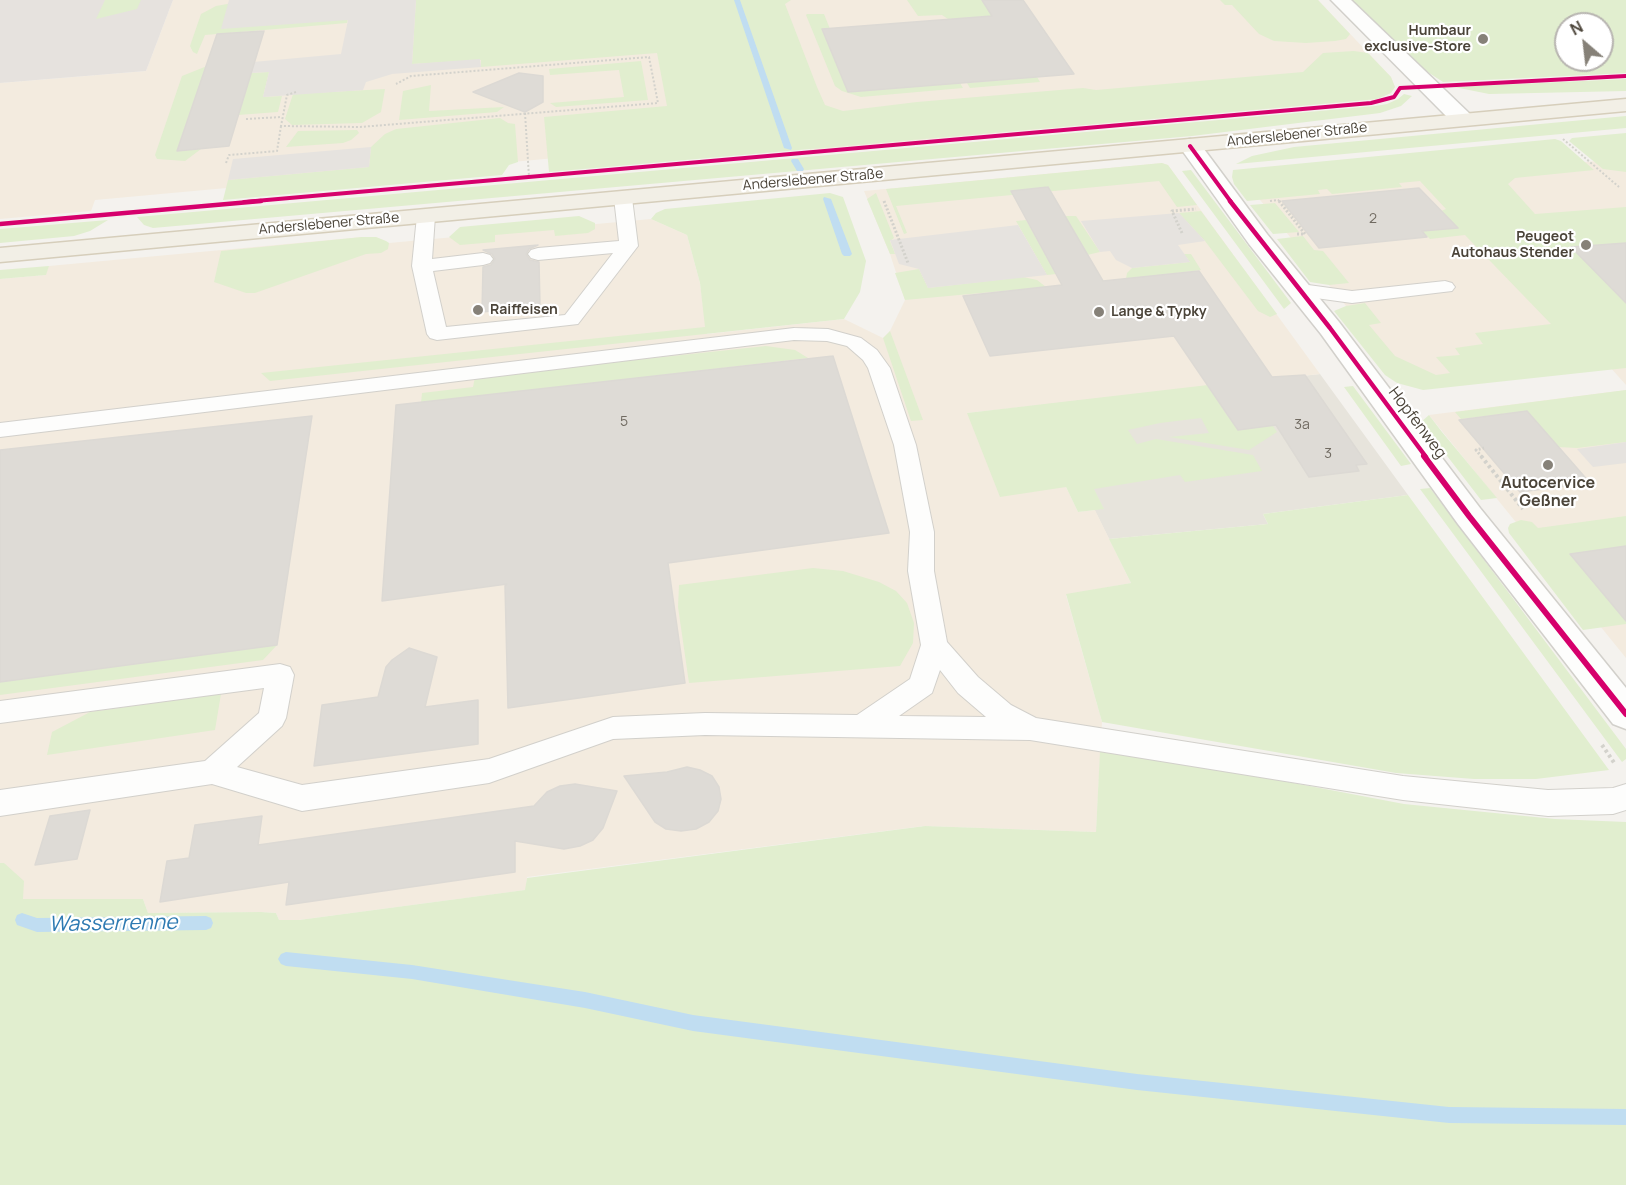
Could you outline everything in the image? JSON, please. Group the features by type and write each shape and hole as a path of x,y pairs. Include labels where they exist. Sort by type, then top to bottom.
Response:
{"main road":[{"name":"Anderslebener Straße","path":"0,255 1626,105"}],"street":[{"path":"1340,0 1462,119"},
{"name":"Hopfenweg","path":"1190,146 1258,239 1301,290 1469,516 1626,714"}],"lane":[{"path":"426,216 423,273 437,334 571,320 623,254 623,198"},
{"path":"539,262 623,254"},
{"path":"423,273 483,267"},
{"path":"1301,290 1352,297 1445,287"},
{"path":"0,430 794,334 828,335 854,342 870,355 879,368 907,456 922,532 921,571 934,645 922,686 863,726"},
{"path":"934,645 968,685 1001,713 1030,729"},
{"path":"0,712 280,675 272,718 212,772"},
{"path":"0,803 212,772 302,798 489,771 613,728 705,724 1030,729 1403,788 1548,803 1613,801 1626,797"}],"path":[{"path":"281,126 360,127 658,103 649,57 411,76 396,84"},
{"path":"226,163 230,153 277,151 281,117 287,95 296,92"},
{"path":"525,113 529,178"},
{"path":"246,119 281,117"},
{"path":"1560,136 1619,188"},
{"path":"883,197 908,263"},
{"path":"1182,233 1172,212 1206,208"},
{"path":"1484,448 1476,450 1523,509"}],"shaded area":[{"path":"0,0 173,0 146,71 0,83"},
{"path":"173,0 661,0 698,145 95,200 91,211 0,219 0,83 146,71"},
{"path":"229,0 416,0 412,64 480,59 481,67 392,74 366,82 363,90 263,97 269,72 250,73 253,62 341,54 348,20 221,29"},
{"path":"760,0 1318,0 1391,77 1395,87 1391,93 1377,99 810,150"},
{"path":"371,147 369,167 228,180 233,159"},
{"path":"1626,159 1626,385 1601,357 1433,379 1384,356 1252,190 1474,170"},
{"path":"1162,163 1168,165 1320,374 967,413 1066,487 1078,512 1095,510 1131,583 1066,595 1102,722 1096,832 924,826 527,877 526,890 299,920 279,920 276,913 261,912 148,913 143,899 22,899 4,863 0,863 0,279 45,275 49,266 362,237 376,237 389,243 651,219 687,235 700,283 707,334 844,319 883,338 890,331 905,300 890,254 864,191"},
{"path":"1179,213 1205,241 1178,245 1190,262 1132,268 1116,260 1110,251 1100,252 1081,221"},
{"path":"1018,225 1047,275 928,288 919,269 899,264 890,240"},
{"path":"1320,374 1408,495 1263,514 1268,524 1109,539 1041,404"},
{"name":"Autocervice Geßner","path":"1626,390 1626,658 1429,415"},
{"path":"1626,442 1626,463 1593,467 1577,449"}],"green space":[{"path":"105,0 141,0 137,9 96,19"},
{"path":"416,0 791,0 785,4 825,105 843,111 917,102 1083,88 1096,90 1303,72 1323,53 1354,51 1368,53 1391,77 1395,87 1391,93 1377,99 549,172 544,117 667,106 657,53 481,67 481,60 412,64"},
{"path":"907,0 982,0 992,16 948,19 942,15 918,16"},
{"path":"1220,0 1318,0 1350,34 1346,39 1335,41 1306,43 1274,41 1259,34 1232,5 1225,5"},
{"name":"Humbaur exclusive-Store","path":"1352,0 1626,0 1626,73 1443,82 1420,67"},
{"path":"244,1 352,1 347,23 205,35 197,54 193,52 190,46 201,14 216,6"},
{"path":"807,14 824,14 830,29 822,30 849,92 960,83 963,88 861,97 842,91 835,86"},
{"path":"641,61 648,100 556,107 550,103 624,97 619,70 550,75 549,69"},
{"path":"207,66 252,68 204,72 177,150 201,149 185,161 157,159 155,155 182,76"},
{"path":"269,72 263,97 282,96 278,112 238,115 250,73"},
{"path":"1037,77 1040,82 970,88 967,83"},
{"path":"1626,79 1626,91 1489,94 1454,87"},
{"path":"431,85 429,111 504,107 497,112 399,120 403,91"},
{"path":"385,89 381,112 362,123 292,125 285,119 293,94"},
{"path":"1404,94 1412,96 1401,106 1380,113 1192,136 153,228 144,225 137,217 1375,106 1387,104"},
{"path":"1626,116 1626,128 1236,164 1252,156 1294,147"},
{"path":"500,118 515,124 518,162 509,165 502,175 223,200 228,180 369,167 371,147 385,134 396,129"},
{"path":"357,130 359,133 343,143 286,147 298,131"},
{"path":"1626,133 1626,172 1603,169 1569,141 1572,138"},
{"path":"1555,139 1561,141 1594,170 1515,178 1508,184 1535,214 1626,207 1626,243 1572,247 1626,303 1626,368 1423,390 1397,383 1385,375 1334,311 1346,306 1365,303 1381,323 1369,325 1395,356 1436,375 1450,373 1436,357 1460,355 1455,348 1483,344 1475,333 1551,324 1465,235 1430,239 1422,231 1457,228 1441,211 1446,209 1420,181 1399,183 1402,187 1332,194 1327,189 1318,190 1320,194 1247,201 1234,184 1232,177 1233,170"},
{"path":"1162,163 1168,165 1197,205 1177,207 1159,181 896,206 907,233 904,234 886,189"},
{"path":"1191,170 1291,303 1284,309 1182,171"},
{"path":"830,193 843,197 866,261 860,292 844,319 270,381 261,373 705,327 700,283 687,235 651,219 656,213 665,209"},
{"path":"876,193 894,238 890,241 895,254 890,254 867,199"},
{"path":"1275,203 1299,232 1273,234 1250,205"},
{"path":"1201,211 1277,314 1270,317 1258,311 1205,241 1179,213"},
{"path":"579,216 595,223 595,229 588,233 555,236 554,230 495,235 495,242 460,245 449,237 460,227"},
{"path":"1065,216 1076,216 1100,252 1087,255"},
{"path":"108,220 90,231 74,236 0,243 0,229"},
{"path":"1026,220 1056,274 1047,275 1016,221"},
{"path":"1303,236 1314,250 1323,251 1349,283 1329,285 1310,282 1277,239"},
{"path":"376,237 386,241 389,243 388,249 381,253 366,254 255,293 246,293 214,282 221,251"},
{"path":"1184,254 1191,254 1201,270 1126,279 1127,273 1132,268 1190,262"},
{"path":"49,266 46,275 0,279 0,270"},
{"path":"919,269 928,288 1023,277 1037,280 1046,287 905,300 895,273"},
{"path":"890,331 923,420 911,421 883,338"},
{"path":"766,346 795,350 808,358 421,403 422,393 473,387 475,377"},
{"path":"1208,385 1228,417 1264,413 1277,432 1249,450 1169,437 1209,433 1201,418 1128,430 1137,444 1156,439 1253,455 1262,471 1185,482 1180,475 1094,489 1104,509 1078,512 1066,487 1000,497 967,413"},
{"path":"1353,386 1411,464 1401,466 1344,387"},
{"path":"1626,390 1626,442 1577,448 1558,447 1527,411 1461,419 1455,412"},
{"path":"1429,415 1497,498 1481,500 1421,422"},
{"path":"1430,488 1626,749 1626,759 1622,762 1420,489"},
{"path":"1408,495 1609,770 1536,779 1474,779 1396,773 1102,722 1066,594 1131,583 1109,539 1268,524 1263,514"},
{"path":"1626,516 1626,546 1570,554 1626,621 1626,624 1583,630 1509,533 1508,528 1510,524 1521,520 1532,522 1538,528"},
{"path":"813,568 843,571 879,582 896,591 907,603 914,623 913,643 900,666 689,683 678,607 679,585"},
{"path":"277,645 263,660 0,695 0,682"},
{"path":"221,694 215,730 47,755 52,732 90,712"},
{"path":"1100,751 1236,772 1404,804 1555,819 1626,822 1626,1185 0,1185 0,863 4,863 24,881 23,899 143,899 148,913 261,912 276,913 279,920 299,920 525,890 527,878 925,826 1096,832"}],"building":[{"path":"982,0 1023,0 1074,74 848,92 822,29 992,16"},
{"path":"264,31 229,146 177,151 217,34"},
{"path":"519,73 543,76 543,102 525,112 473,92"},
{"path":"1048,187 1103,281 1199,271 1272,377 1305,375 1367,464 1356,465 1359,471 1309,477 1276,425 1238,430 1174,336 990,356 963,296 1062,285 1011,191"},
{"path":"1419,188 1458,228 1422,231 1427,237 1319,248 1282,201"},
{"path":"1626,243 1626,303 1571,247"},
{"path":"538,245 529,249 526,254 530,260 539,262 540,306 482,312 483,267 491,265 495,259 492,254 483,250"},
{"path":"833,356 889,533 668,563 685,683 508,708 505,586 507,584 382,601 396,405"},
{"path":"1527,411 1590,483 1520,492 1459,420"},
{"path":"312,416 277,645 0,682 0,450"},
{"path":"1626,546 1626,621 1570,554"},
{"path":"409,648 437,657 425,707 478,700 478,744 314,766 322,705 378,697 386,667"},
{"path":"687,767 712,776 719,787 721,799 718,811 709,822 696,829 681,831 666,829 655,822 624,776 667,772"},
{"path":"575,784 617,791 603,828 593,840 580,846 564,849 515,841 515,872 286,905 289,882 160,902 167,861 189,858 195,825 262,816 258,845 534,806 547,792 560,786"},
{"path":"90,810 77,859 35,865 50,816"}],"waterway":[{"path":"737,0 788,148"},
{"path":"795,161 800,169"},
{"path":"827,199 847,254"},
{"name":"Wasserrenne","path":"22,920 37,925 206,923"},
{"path":"286,959 412,972 585,1000 693,1023 1137,1082 1449,1115 1626,1117"}],"cycle path":[{"path":"0,224 1371,103 1394,97 1400,88 1626,76"},
{"path":"1190,146 1258,239 1330,328 1469,516 1626,714"}],"place":[{"name":"Humbaur exclusive-Store","path":"1483,39"},
{"name":"Peugeot Autohaus Stender","path":"1586,245"},
{"name":"Raiffeisen","path":"478,310"},
{"name":"Lange & Typky","path":"1099,312"},
{"name":"Autocervice Geßner","path":"1548,465"}]}
